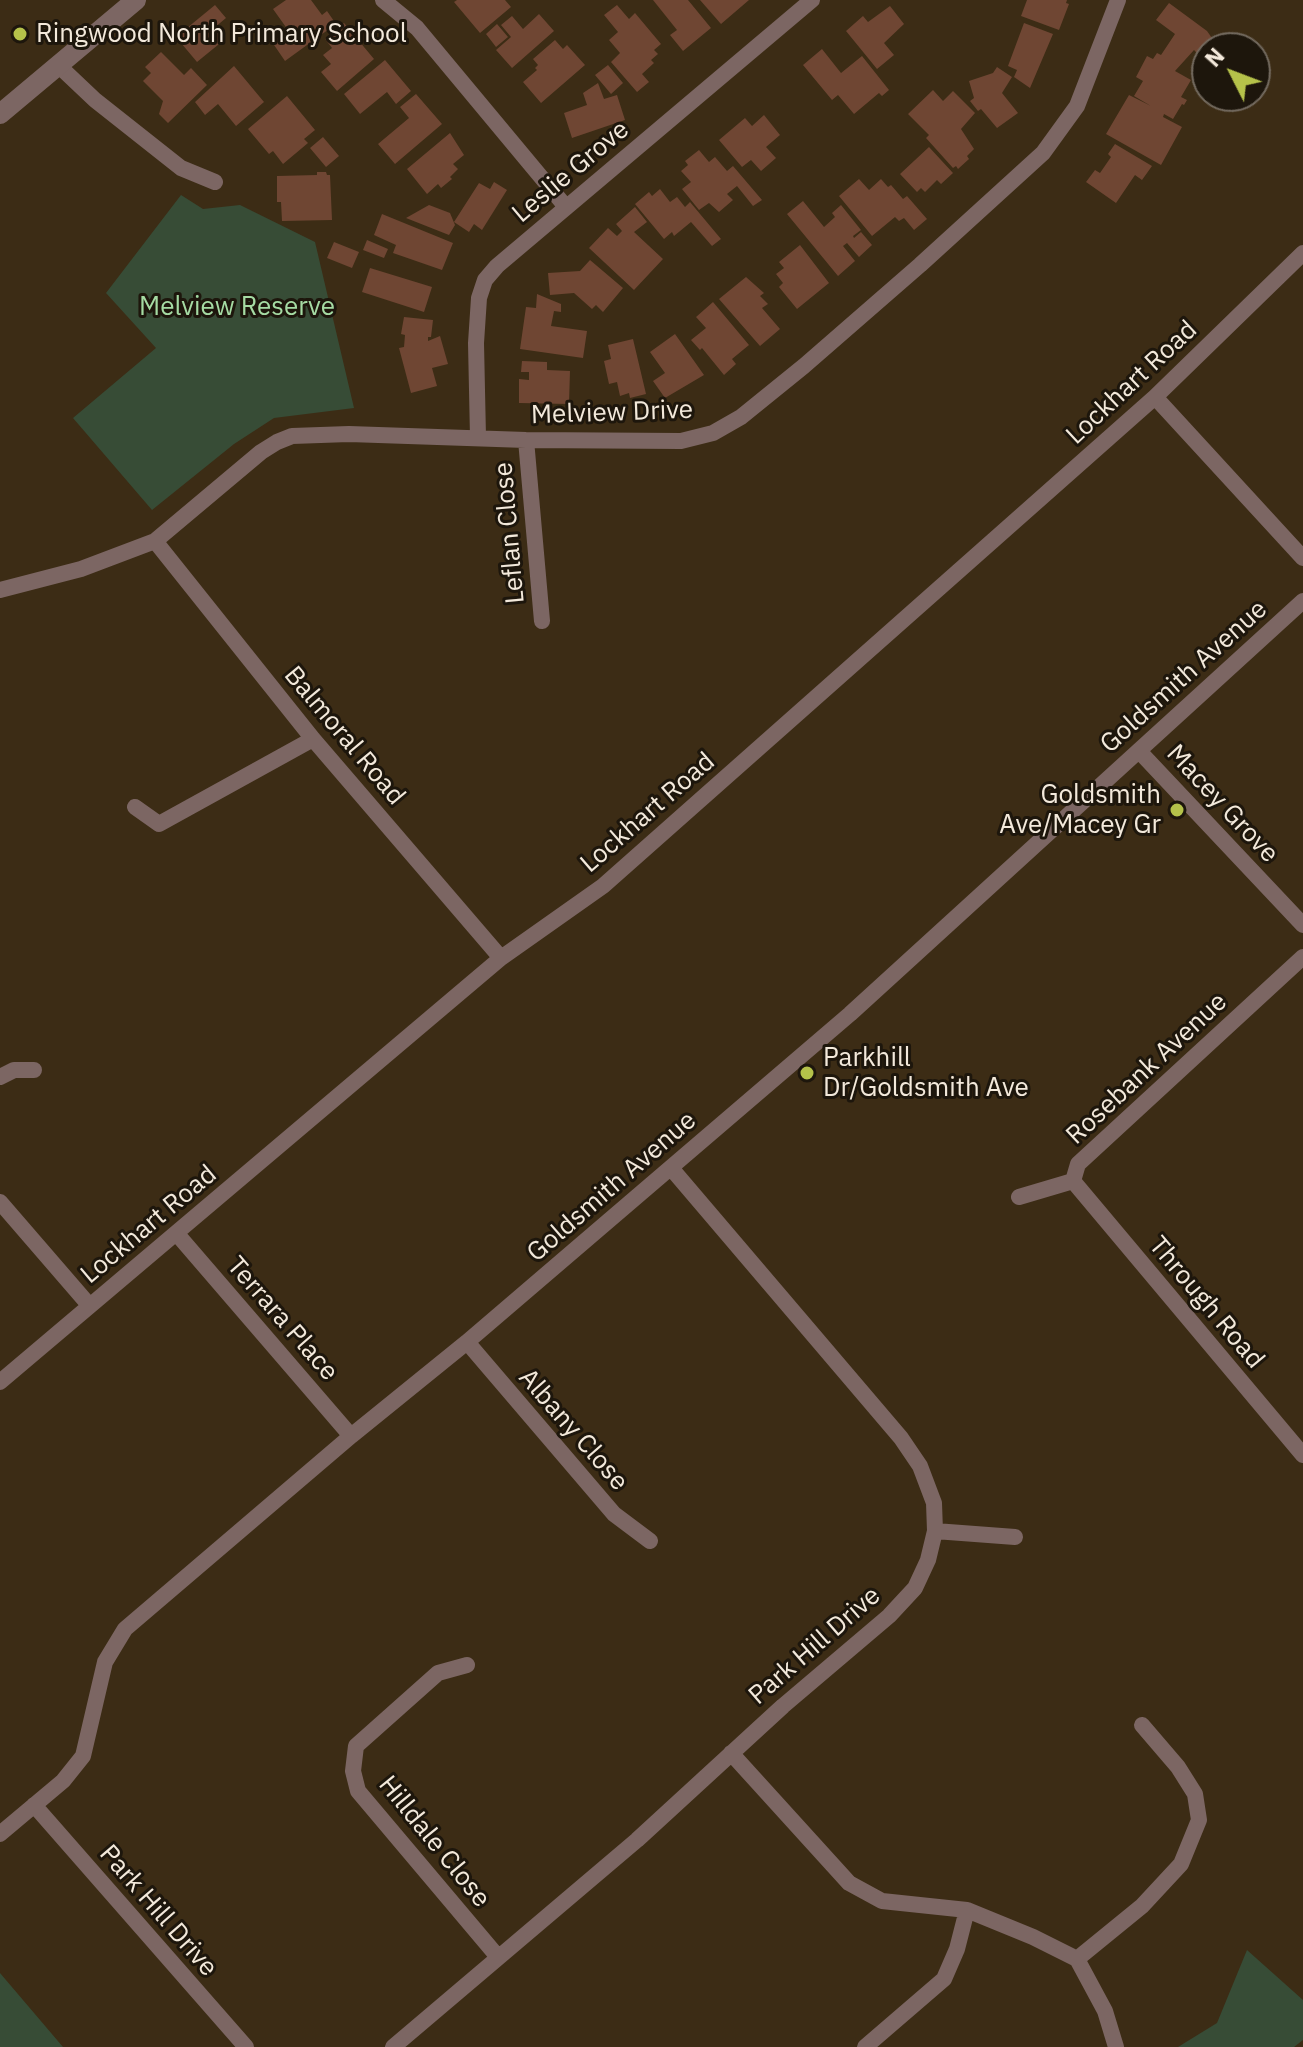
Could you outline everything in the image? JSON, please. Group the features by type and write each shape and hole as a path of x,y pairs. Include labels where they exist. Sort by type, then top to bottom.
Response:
{"street":[{"path":"0,114 136,0"},
{"path":"383,0 417,28 566,207"},
{"name":"Leslie Grove","path":"478,437 476,343 479,298 485,280 497,266 812,0"},
{"name":"Melview Drive","path":"0,590 81,569 155,541 261,452 292,436 349,434 681,441 713,433 741,417 920,265 1043,153 1077,106 1118,0"},
{"path":"58,65 95,100 181,168 215,182"},
{"name":"Lockhart Road","path":"0,1382 501,958 603,886 1155,397 1303,253"},
{"path":"1155,397 1303,558"},
{"name":"Leflan Close","path":"526,440 542,621"},
{"name":"Balmoral Road","path":"155,541 313,739 501,958"},
{"name":"Goldsmith Avenue","path":"0,1834 63,1781 83,1756 105,1662 125,1629 850,1014 1303,601"},
{"path":"135,807 159,824 313,739"},
{"name":"Macey Grove","path":"1139,751 1303,925"},
{"name":"Rosebank Avenue","path":"1019,1197 1073,1181 1078,1164 1303,957"},
{"path":"0,1077 14,1070 34,1070"},
{"name":"Park Hill Drive","path":"393,2047 637,1840 731,1753 889,1616 915,1588 928,1560 935,1531 934,1503 920,1466 901,1438 671,1168"},
{"name":"Through Road","path":"1073,1181 1303,1455"},
{"path":"0,1202 89,1305"},
{"name":"Terrara Place","path":"177,1234 351,1436"},
{"name":"Albany Close","path":"467,1342 614,1514 650,1541"},
{"path":"935,1531 1015,1537"},
{"name":"Hilldale Close","path":"467,1665 438,1673 356,1746 353,1771 358,1791 498,1957"},
{"path":"1077,1959 1142,1906 1181,1864 1199,1820 1195,1794 1178,1767 1142,1725"},
{"path":"731,1753 849,1883 882,1901 967,1910 1077,1959 1105,2011 1116,2047"},
{"name":"Park Hill Drive","path":"34,1805 246,2047"},
{"path":"865,2047 944,1979 957,1949 967,1910"}],"green space":[{"name":"Melview Reserve","path":"181,195 203,209 240,205 315,242 354,408 274,418 234,444 152,510 73,418 156,348 106,293"},
{"path":"1247,1950 1303,2000 1303,2040 1294,2047 1178,2047 1217,2023"},
{"path":"0,1973 63,2047 0,2047"}],"building":[{"path":"286,0 311,0 322,15 327,11 336,24 285,61 272,42 288,30 273,9"},
{"path":"505,0 511,7 480,33 454,2"},
{"path":"653,0 688,0 711,28 683,51 670,35 677,30"},
{"path":"700,0 749,0 721,24"},
{"path":"1027,0 1067,0 1069,4 1059,30 1021,16"},
{"path":"1169,3 1208,32 1191,32 1191,53 1175,71 1191,80 1181,97 1187,100 1173,119 1164,114 1163,117 1182,127 1161,165 1106,134 1129,95 1151,106 1134,96 1143,81 1136,77 1147,56 1153,59 1157,53 1161,55 1175,34 1156,20"},
{"path":"215,5 226,18 214,28 224,40 197,62 176,37"},
{"path":"617,5 629,19 635,13 661,44 654,50 658,54 651,60 654,63 642,74 649,82 637,92 611,62 620,53 609,40 618,32 604,15"},
{"path":"890,6 904,24 884,43 894,55 877,69 846,31 863,16 868,22"},
{"path":"539,14 554,31 512,68 496,50 511,37 501,25 512,16 523,29"},
{"path":"344,23 374,59 337,91 321,72 331,64 323,55 332,48 325,39"},
{"path":"1024,23 1053,34 1030,88 1014,77 1017,70 1008,66"},
{"path":"497,24 508,37 496,47 486,34"},
{"path":"555,40 563,49 567,45 585,65 541,103 523,82 537,70 538,65 533,59"},
{"path":"822,49 841,73 862,56 889,90 882,96 879,93 854,114 838,95 832,100 803,65"},
{"path":"161,52 184,75 191,68 207,85 168,123 159,114 163,101 143,81 151,73 145,67"},
{"path":"385,60 411,91 396,104 387,92 360,114 344,94"},
{"path":"608,65 623,83 611,94 595,75"},
{"path":"234,66 264,102 236,126 218,104 205,115 195,102"},
{"path":"997,67 1012,77 1002,93 1018,113 997,128 970,101 974,98 969,81 993,73"},
{"path":"598,83 604,99 617,95 625,120 572,138 564,113 587,105 583,93"},
{"path":"933,90 943,101 953,91 975,113 961,129 974,149 958,169 956,166 953,168 926,138 929,135 908,114"},
{"path":"416,94 442,124 395,164 378,144 409,118 400,107"},
{"path":"287,96 315,130 304,139 308,143 283,164 273,151 269,154 248,129"},
{"path":"764,115 780,135 766,147 776,158 761,171 751,160 742,167 719,140 745,118 752,126"},
{"path":"450,133 464,155 453,164 458,169 450,177 452,179 441,188 438,184 427,194 407,169"},
{"path":"323,137 339,156 326,167 310,148"},
{"path":"1115,144 1152,166 1142,180 1135,175 1116,203 1086,182 1095,170 1100,173 1111,157 1108,154"},
{"path":"929,147 953,173 941,184 937,180 925,192 921,188 917,192 900,174"},
{"path":"699,150 709,162 715,157 727,171 733,166 762,200 753,206 737,186 727,194 733,200 719,212 709,203 699,210 682,189 691,182 681,171 688,165 685,161"},
{"path":"317,172 330,175 332,220 282,221 281,202 277,202 277,176 317,175"},
{"path":"859,179 869,190 881,179 903,199 907,196 927,219 914,230 904,218 899,221 895,217 872,236 839,196"},
{"path":"494,182 507,190 482,230 474,224 469,232 454,222 479,183 490,189"},
{"path":"660,189 670,202 677,197 685,207 690,202 721,239 712,246 691,222 674,236 672,232 664,239 635,204 649,192 652,196"},
{"path":"803,201 824,227 835,217 832,213 841,205 861,230 854,238 861,232 872,245 859,257 847,243 843,246 855,261 838,276 787,214"},
{"path":"429,205 450,213 455,225 449,235 406,218"},
{"path":"635,207 647,222 634,232 663,259 634,290 589,248 608,228 617,236 622,231 616,224"},
{"path":"382,214 453,243 442,270 393,253 396,245 374,235"},
{"path":"367,240 388,249 384,258 363,250"},
{"path":"334,242 359,252 352,268 327,258"},
{"path":"800,245 829,283 797,309 779,287 783,283 776,274 784,268 779,262"},
{"path":"590,260 623,288 603,312 596,305 592,309 574,293 550,295 548,273 580,271"},
{"path":"370,268 432,287 424,312 362,292"},
{"path":"746,277 764,293 760,296 768,304 762,308 780,329 760,346 719,299"},
{"path":"537,294 561,304 561,312 554,311 551,326 587,331 583,358 520,349 526,307 536,308"},
{"path":"713,302 749,345 732,359 736,364 724,375 702,348 700,350 691,340 706,328 696,317"},
{"path":"404,317 433,320 428,341 440,336 448,364 432,368 437,386 411,393 399,348 404,347 405,335 401,334"},
{"path":"675,334 704,375 665,398 653,381 665,373 650,352"},
{"path":"633,339 646,394 630,398 629,393 620,396 617,382 609,384 604,361 611,359 608,345"},
{"path":"522,361 547,362 547,370 570,371 569,404 519,403 519,379 529,380 529,372 521,372"}],"place":[{"name":"Ringwood North Primary School","path":"20,34"},
{"name":"Goldsmith Ave/Macey Gr","path":"1177,810"},
{"name":"Parkhill Dr/Goldsmith Ave","path":"807,1073"}]}
